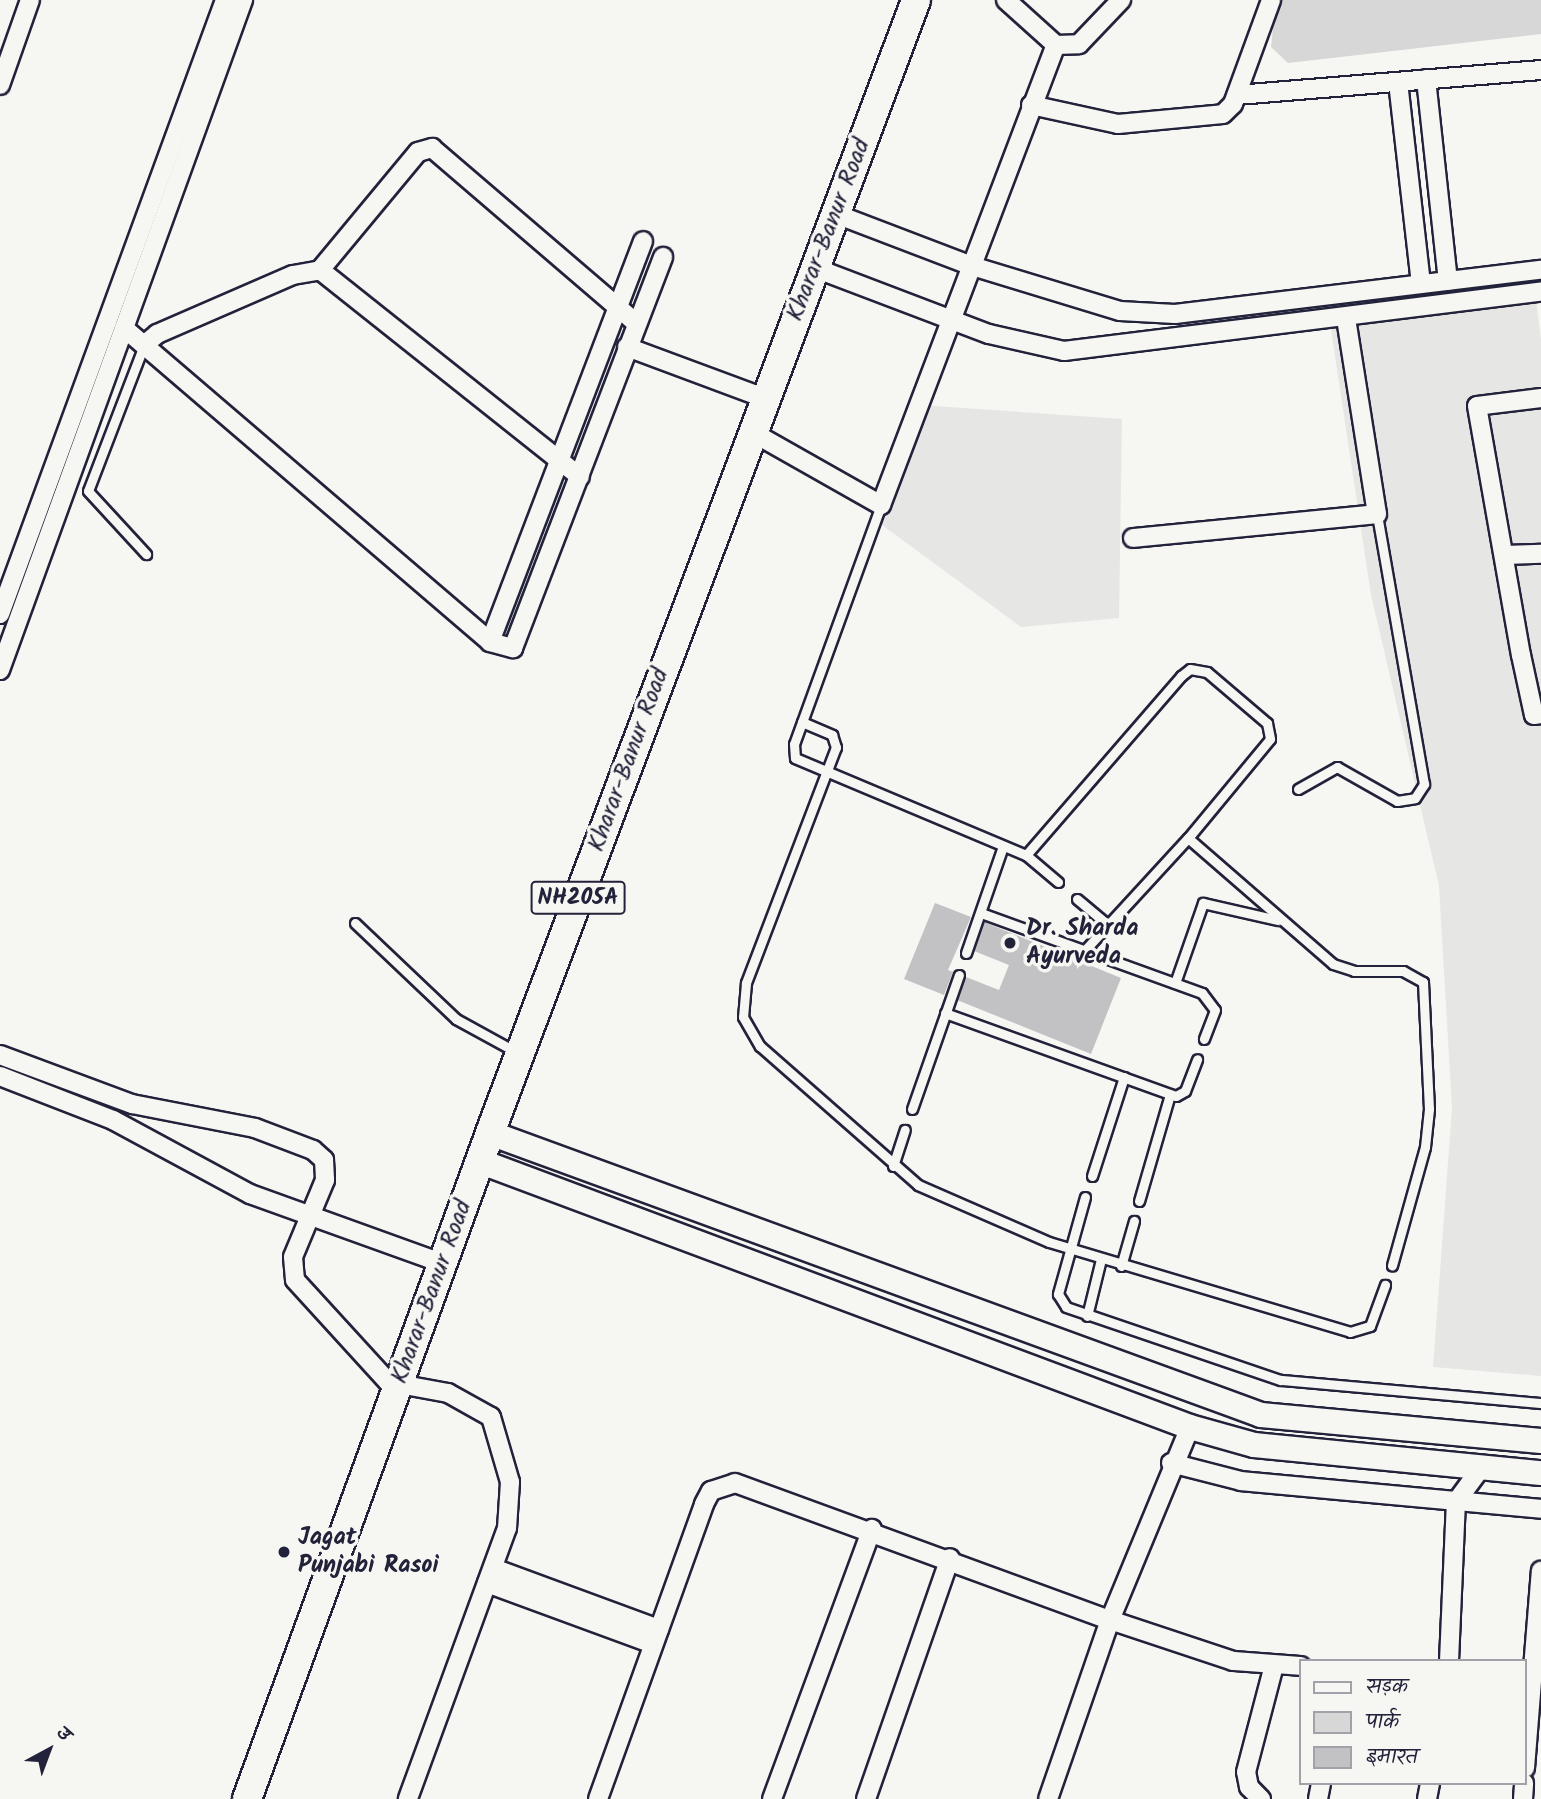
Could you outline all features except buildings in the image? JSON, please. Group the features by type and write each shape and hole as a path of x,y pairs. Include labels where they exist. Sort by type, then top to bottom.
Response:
{"highway":[{"name":"Kharar-Banur Road","path":"247,1799 519,1054 916,0"}],"main road":[{"path":"490,1133 1261,1415 1541,1441"},
{"path":"480,1161 1190,1427 1255,1445 1541,1473"}],"street":[{"path":"1,80 30,0"},
{"path":"0,670 124,328 225,0"},
{"path":"0,614 178,154 243,0"},
{"path":"1006,0 1056,46 1079,44 1121,0"},
{"path":"1031,105 1095,121 1137,123 1215,117 1230,108 1237,95 1271,0"},
{"path":"752,432 880,505 953,320 1031,105 1056,46"},
{"path":"1237,95 1541,70"},
{"path":"1426,79 1448,281"},
{"path":"1398,82 1421,284"},
{"path":"144,345 157,334 293,275 320,270 418,152 432,148 616,309 636,323"},
{"path":"836,214 972,267 1096,305 1145,313 1541,270"},
{"path":"490,642 561,465 643,241"},
{"path":"124,328 490,642 507,649 518,644 627,347 663,257"},
{"path":"815,268 1013,342 1063,351 1346,319 1541,292"},
{"path":"320,270 561,465 580,477"},
{"path":"1133,538 1377,514 1346,319"},
{"path":"627,347 764,398"},
{"path":"1541,398 1477,406 1534,715 1541,714"},
{"path":"1505,555 1541,554"},
{"path":"0,1055 132,1104 255,1128 313,1150 326,1170 293,1257 295,1280 377,1375 397,1386 448,1393 491,1417 510,1482 507,1528 408,1799"},
{"path":"0,1076 113,1120 241,1189 442,1263"},
{"path":"1048,1799 1110,1620 1171,1463 1190,1427"},
{"path":"1171,1463 1241,1481 1541,1510"},
{"path":"1449,1659 1456,1502 1481,1468"},
{"path":"598,1799 704,1504 722,1484 735,1483 872,1529 1187,1649 1274,1665 1300,1666"},
{"path":"772,1799 872,1529"},
{"path":"866,1799 950,1558"},
{"path":"1527,1743 1541,1571"},
{"path":"490,1576 656,1637"},
{"path":"1261,1799 1249,1787 1246,1772 1274,1665"}],"lane":[{"path":"144,345 88,491 146,554"},
{"path":"880,505 803,722 795,758 825,774 1026,855 1058,882"},
{"path":"1298,789 1338,767 1397,801 1415,798 1424,784 1377,514"},
{"path":"1026,855 1181,676 1198,668 1271,731 1267,747 1084,951"},
{"path":"803,722 835,740 825,774 746,983 743,1017 760,1046 893,1166 946,1199 1069,1248 1121,1266 1350,1332 1370,1326 1385,1285"},
{"path":"1188,838 1283,922 1342,968 1403,971 1423,982 1425,1147 1392,1265"},
{"path":"967,953 1003,846"},
{"path":"1077,899 1107,924"},
{"path":"1175,983 1206,901 1283,922"},
{"path":"981,913 1175,983 1214,1003 1204,1039"},
{"path":"355,923 456,1019 519,1054"},
{"path":"912,1109 959,975"},
{"path":"945,1013 1170,1094 1185,1090 1196,1059"},
{"path":"1092,1176 1124,1077"},
{"path":"1139,1201 1170,1094"},
{"path":"893,1166 905,1130"},
{"path":"1085,1197 1069,1248 1059,1300 1087,1316 1281,1380 1541,1403"},
{"path":"1121,1266 1134,1221"},
{"path":"1087,1316 1101,1259"}],"shaded area":[{"path":"1536,300 1541,339 1541,1376 1433,1367 1452,1108 1439,886 1371,595 1330,323 1350,306"},
{"path":"920,405 1122,419 1119,618 1021,627 878,522"}],"green space":[{"path":"1276,0 1541,0 1541,34 1288,63 1271,47"}],"place":[{"name":"Dr. Sharda Ayurveda","path":"1010,943"},
{"name":"Jagat Punjabi Rasoi","path":"284,1552"}]}
